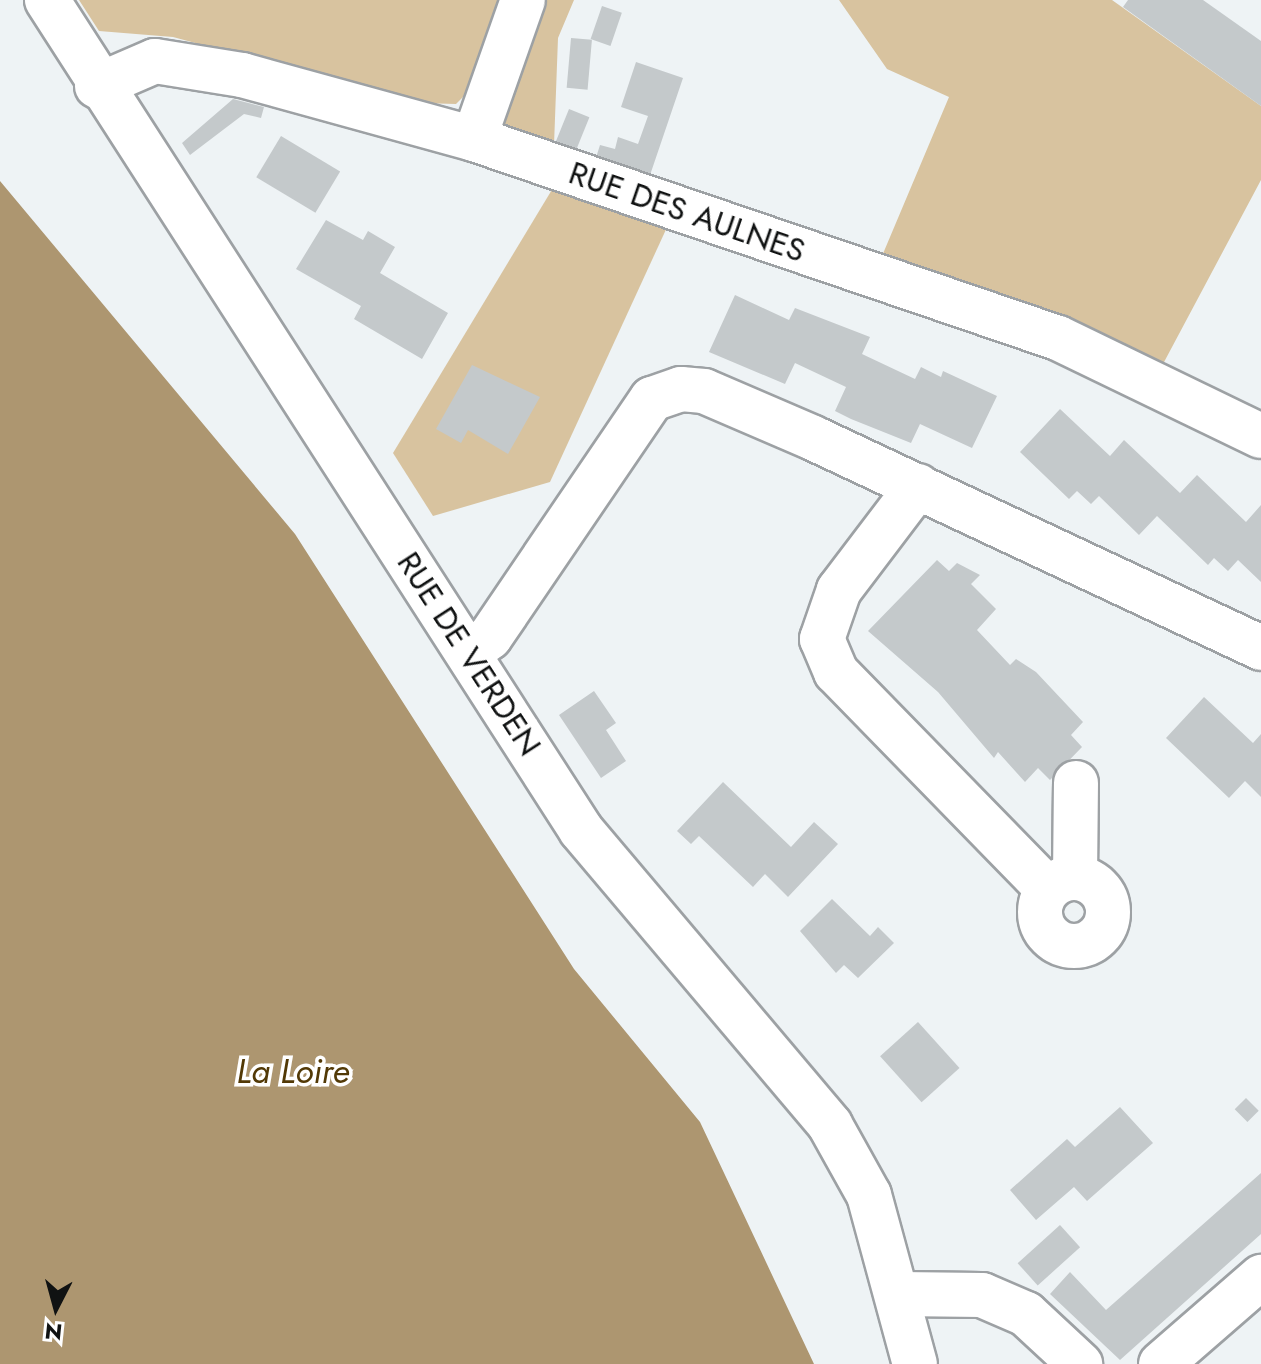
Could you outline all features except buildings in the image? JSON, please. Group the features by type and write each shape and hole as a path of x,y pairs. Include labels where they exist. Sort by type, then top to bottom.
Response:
{"street":[{"name":"RUE DE VERDEN","path":"47,0 97,86 470,652 581,830 830,1125 869,1195 900,1294 915,1364"},
{"path":"474,139 523,0"},
{"name":"RUE DES AULNES","path":"97,86 155,61 242,75 474,139 1058,338 1261,436"},
{"path":"470,652 490,637 652,399 681,389 704,391 918,486 1261,648"},
{"path":"918,486 839,590 822,639 836,672 1062,883 1076,783"},
{"path":"1161,1364 1261,1277"},
{"path":"900,1294 982,1295 1026,1314 1080,1364"}],"shaded area":[{"path":"79,0 508,0 481,79 456,104 420,103 173,37 99,31"},
{"path":"540,0 574,0 558,38 554,145 497,126"},
{"path":"839,0 1112,0 1261,106 1261,180 1163,364 1069,319 882,256 949,97 887,69"},
{"path":"553,188 669,223 550,482 433,516 393,453"}],"water":[{"name":"La Loire","path":"0,181 295,534 574,969 700,1122 814,1364 0,1364"}]}
